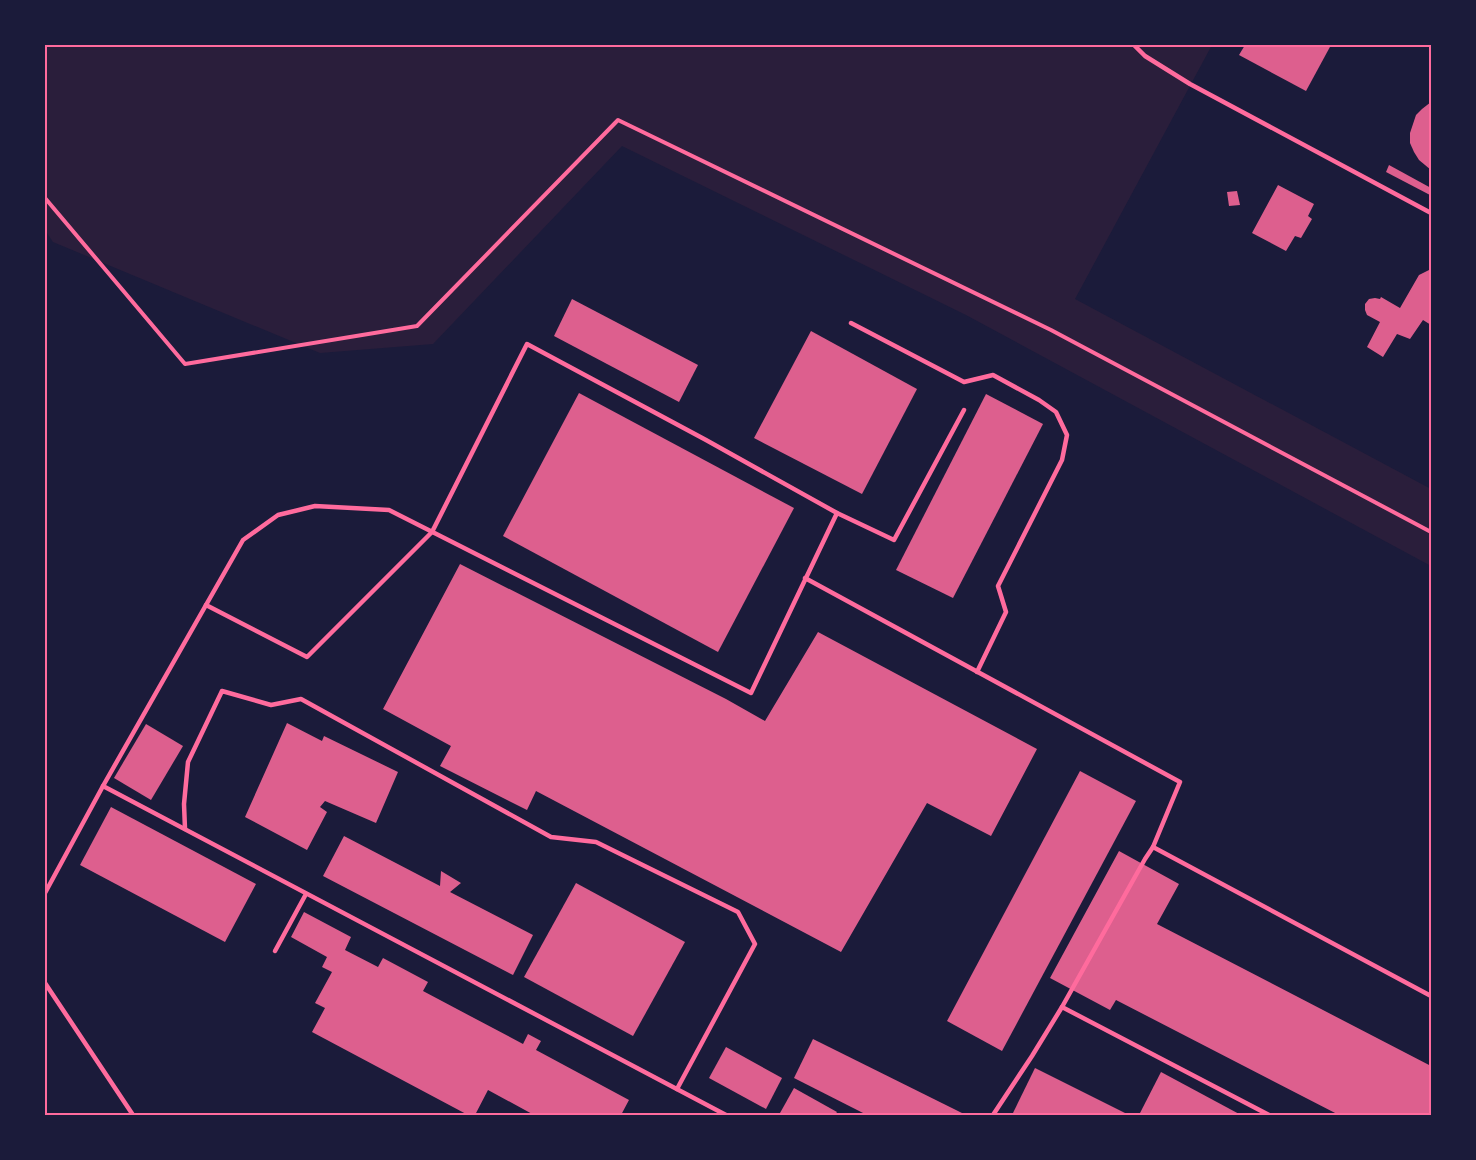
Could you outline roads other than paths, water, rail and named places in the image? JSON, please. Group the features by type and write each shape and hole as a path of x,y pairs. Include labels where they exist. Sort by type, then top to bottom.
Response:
{"lane":[{"path":"1134,45 1145,56 1184,81 1431,213"},
{"path":"851,323 964,382 993,375 1056,412 1067,435 1062,460 998,586 1006,612 976,672"},
{"path":"206,605 307,657 432,532 527,344 837,513 894,540 964,410"},
{"path":"45,893 243,540 278,515 315,506 389,510 751,693 837,513"},
{"path":"805,578 1180,782 1153,847 1062,1007 993,1115"},
{"path":"184,829 188,762 222,691 271,705 301,699 551,837 596,842 738,912 755,944 677,1089"},
{"path":"103,786 726,1115"},
{"path":"1153,847 1431,996"},
{"path":"275,951 306,894"},
{"path":"45,983 133,1115"},
{"path":"1062,1007 1269,1115"}]}
